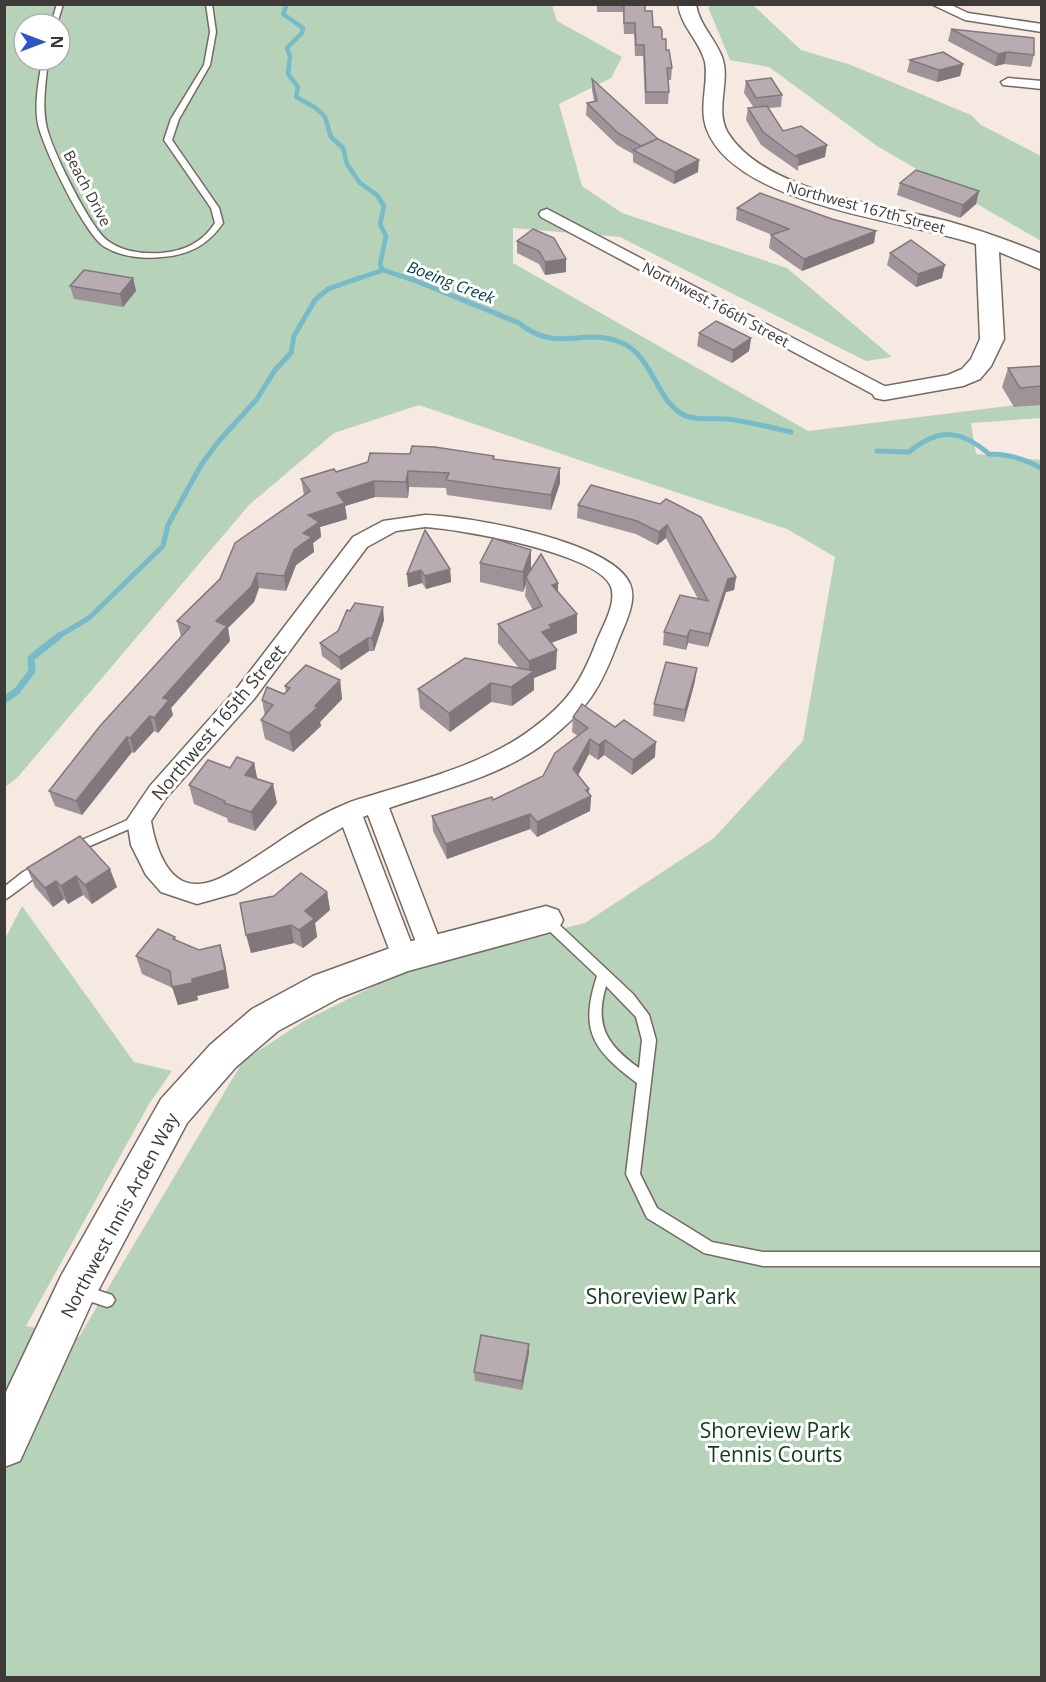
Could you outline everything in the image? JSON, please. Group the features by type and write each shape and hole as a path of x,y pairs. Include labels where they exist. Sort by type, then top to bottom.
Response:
{"street":[{"name":"Northwest 167th Street","path":"687,4 688,14 713,57 713,112 718,132 733,151 751,167 777,182 811,195 944,227 1041,263"},
{"path":"937,4 965,16 1041,28"},
{"path":"1008,82 1041,85"},
{"name":"Northwest 166th Street","path":"547,214 884,393"},
{"path":"884,393 954,381 971,374 982,361 992,339 987,242"},
{"name":"Northwest 165th Street","path":"139,820 158,792 246,693 360,542 375,530 401,522 453,522 532,538 587,559 610,572 621,585 622,603 594,676 579,700 541,734 493,764 375,803"},
{"path":"139,820 143,845 155,868 170,885 197,894 227,886 349,812 375,803 417,955"},
{"path":"349,812 417,955"},
{"name":"Northwest Innis Arden Way","path":"4,1445 92,1295 174,1111 223,1056 264,1020 326,987 417,955 546,920"}],"lane":[{"name":"Beach Drive","path":"43,72 40,92 44,132 85,217 102,241 123,252 150,256 177,254 197,247 212,235 219,223 214,208 168,141 174,119 207,65 213,32 208,4"},
{"path":"4,895 27,875 84,842 139,820"},
{"path":"546,920 628,998 642,1015 649,1040 633,1174 652,1213 709,1248 763,1259 1041,1259"},
{"path":"603,976 595,996 596,1032 614,1059 644,1080"}],"green space":[{"name":"Shoreview Park","path":"5,5 552,5 557,21 622,57 611,78 559,104 582,186 622,213 787,268 892,357 866,361 620,237 513,228 513,263 808,431 1041,402 1041,418 971,423 976,454 1041,460 1041,1677 5,1677 4,941 22,906 134,1062 172,1071 149,1104 26,1326 79,1337 243,1061 304,1021 418,964 585,923 714,838 803,741 835,557 787,529 419,405 334,433 249,505 17,778 5,787"},
{"path":"753,5 801,50 851,65 971,115 981,125 1041,156 1041,241 877,146 769,67 730,60 708,7"}],"building":[{"path":"624,4 645,4 645,11 652,11 653,27 660,27 662,30 662,39 666,39 666,50 669,50 672,68 667,68 669,92 646,92 644,45 636,45 635,23 624,23"},
{"path":"951,29 1034,38 1034,55 1007,52 998,54"},
{"path":"943,52 963,64 939,70 910,60"},
{"path":"771,78 782,95 756,98 746,81"},
{"path":"592,79 658,139 699,160 675,172 633,150 657,139 641,146 618,133 587,103 597,101"},
{"path":"767,106 783,131 801,126 827,145 797,155 799,159 763,132 748,108"},
{"path":"916,170 979,191 963,205 900,183"},
{"path":"760,193 832,219 876,231 804,259 771,235 789,229 737,208"},
{"path":"533,229 554,238 566,259 545,262 539,251 517,241"},
{"path":"911,240 945,265 918,274 890,253"},
{"path":"84,270 133,278 120,294 70,286"},
{"path":"716,321 751,338 733,350 699,333"},
{"path":"1041,366 1041,386 1020,388 1008,368"},
{"path":"412,446 435,447 494,456 493,459 560,468 551,495 446,480 449,473 408,471 406,482 374,481 337,493 345,503 308,515 319,522 303,533 312,537 294,550 284,576 257,573 251,587 216,621 227,626 163,698 169,700 154,718 150,716 130,738 127,737 76,801 49,791 100,726 190,627 177,621 220,579 235,543 310,491 301,479 334,469 336,472 368,462 370,453 410,454"},
{"path":"591,485 660,504 666,499 701,517 736,577 728,579 710,634 690,630 687,637 664,632 680,595 708,601 667,525 659,532 637,521 578,505"},
{"path":"425,530 450,569 425,576 421,570 407,574"},
{"path":"493,538 531,550 523,572 480,563"},
{"path":"541,554 558,583 552,585 577,614 549,625 552,628 542,632 557,650 529,661 498,624 542,606 526,577"},
{"path":"355,603 383,607 372,638 368,638 339,657 320,643 338,631 347,610 350,611"},
{"path":"465,658 534,671 511,687 491,683 449,713 418,689"},
{"path":"666,662 697,668 685,710 654,704"},
{"path":"306,665 340,680 315,706 318,707 289,733 261,720 273,705 262,700 267,687 284,694 290,688 285,686"},
{"path":"582,704 615,727 624,720 656,742 633,760 605,740 599,745 590,739 573,769 589,789 586,790 591,796 537,822 530,814 446,844 432,816 492,797 493,800 543,776 555,753 588,728 573,717"},
{"path":"237,757 254,763 245,775 273,784 251,812 224,803 225,801 189,785 208,760 230,768"},
{"path":"80,836 110,869 85,885 76,876 61,886 56,881 45,888 27,868"},
{"path":"301,873 327,892 305,911 314,919 299,930 291,925 246,935 240,903 274,896"},
{"path":"158,929 175,937 173,939 199,950 220,945 225,970 192,979 192,983 172,987 170,971 136,956"},
{"path":"481,1335 529,1344 522,1381 474,1372"}],"waterway":[{"name":"Boeing Creek","path":"287,4 283,14 303,28 302,33 287,48 290,56 288,74 298,87 296,97 316,108 325,117 331,137 343,148 347,164 360,183 377,195 384,206 380,224 386,236 380,265 383,270"},
{"path":"354,280 383,270"},
{"name":"Boeing Creek","path":"383,270 413,280"},
{"path":"57,637 89,618 163,546 168,525 201,465 218,442 257,399 275,370 291,353 294,336 315,300 328,289 359,278"},
{"name":"Boeing Creek","path":"409,278 519,323 545,337 558,339 594,337 620,342 640,356 665,397 682,414 698,418 728,419 791,432"},
{"name":"Boeing Creek","path":"877,451 909,452 940,435 959,436 989,454 1017,458 1042,469"},
{"path":"4,700 17,691 32,671 31,658 59,636"}],"park label":[{"name":"Shoreview Park Tennis Courts","path":"775,1442"}]}
